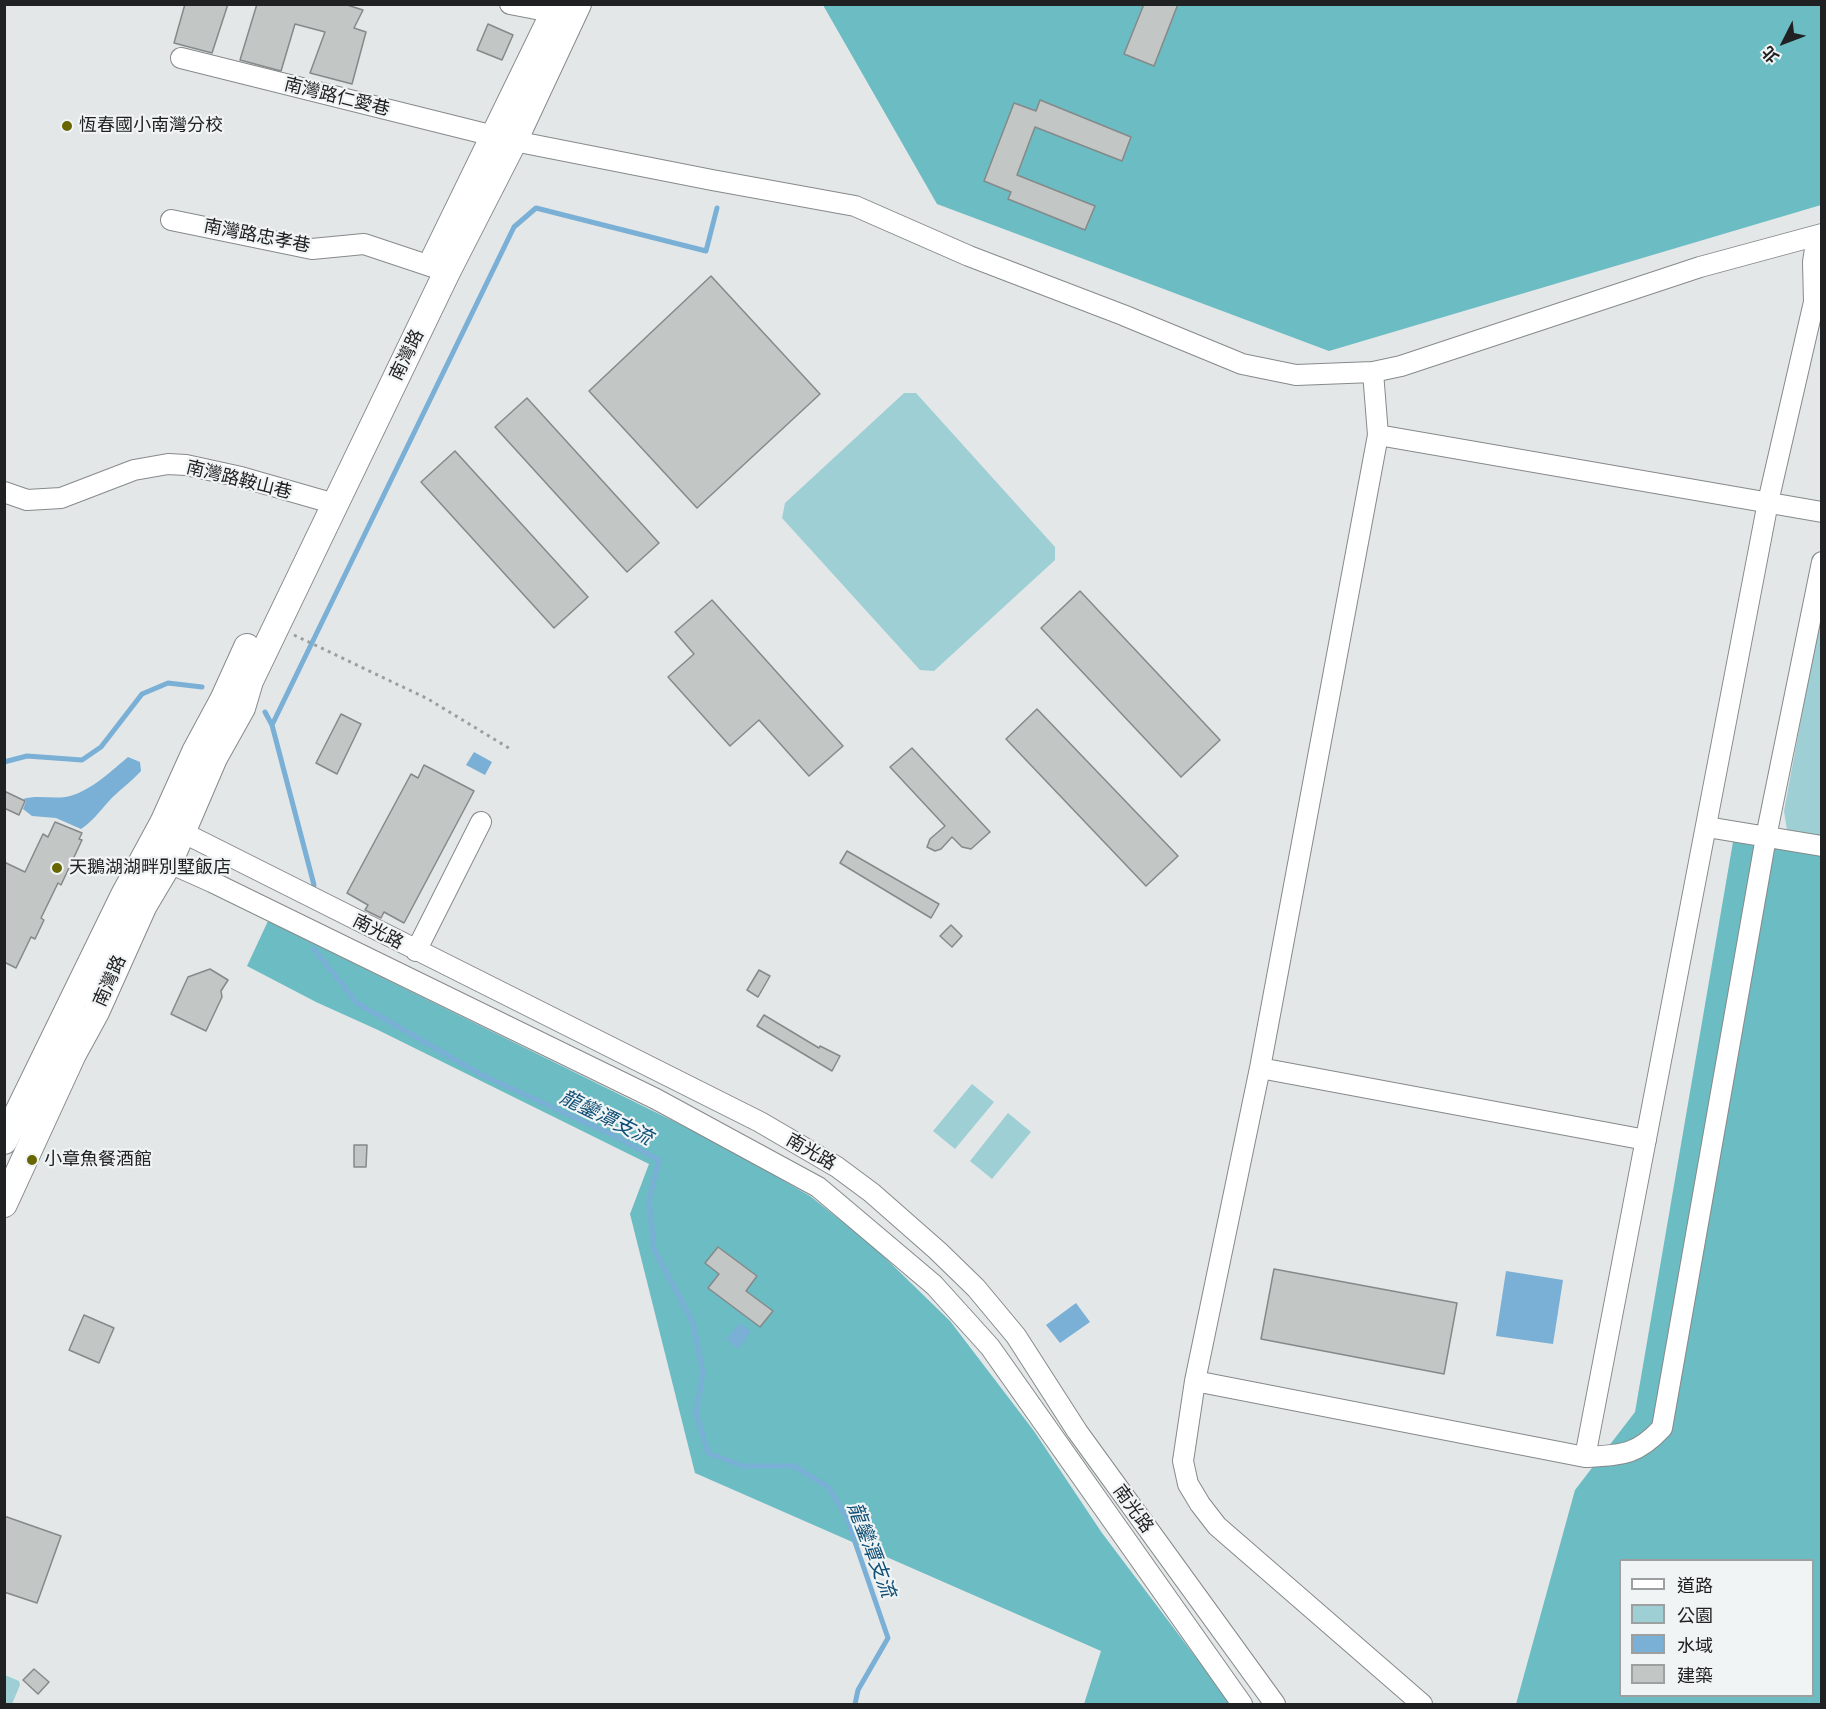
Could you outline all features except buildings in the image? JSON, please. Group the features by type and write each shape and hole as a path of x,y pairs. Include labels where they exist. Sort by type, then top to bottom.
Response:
{"main road":[{"name":"南灣路","path":"4,1204 73,1054 96,1012 144,905 159,858 205,755 232,704 327,501 566,9"},
{"name":"南灣路","path":"232,704 250,681 276,627 327,501"},
{"name":"南灣路","path":"4,1141 124,895 159,858"}],"street":[{"path":"510,4 566,9"},
{"name":"南灣路仁愛巷","path":"181,58 504,139 855,206 969,256 1242,364 1296,375 1373,372 1401,366 1700,267 1819,235"},
{"name":"南灣路忠孝巷","path":"171,220 312,249 363,244 439,269"},
{"path":"1585,1457 1768,502 1814,302 1819,235"},
{"path":"1373,372 1378,435 1260,1068 1195,1381 1183,1461 1188,1484 1200,1504 1218,1526 1422,1704"},
{"path":"1378,435 1821,512"},
{"name":"南灣路鞍山巷","path":"4,492 27,500 61,498 135,470 168,464 186,465 241,477 327,501"},
{"path":"1195,1381 1585,1457 1623,1455 1647,1444 1662,1428 1766,837 1821,562"},
{"path":"416,951 481,822"},
{"name":"南光路","path":"173,827 760,1122 837,1167 872,1192 976,1288 1016,1336 1077,1431 1275,1704"},
{"path":"1707,827 1821,846"},
{"name":"南光路","path":"159,858 656,1099 818,1186 934,1285 990,1347 1196,1642 1242,1704"},
{"path":"1260,1068 1646,1140"}],"path":[{"path":"276,627 428,699 512,750"}],"green space":[{"path":"904,393 916,393 1055,547 1055,560 934,671 920,670 782,518 785,503"},
{"path":"1821,612 1821,839 1787,830 1784,811"},
{"path":"972,1084 994,1102 955,1149 933,1131"},
{"path":"1008,1113 1031,1132 992,1179 970,1161"},
{"path":"5,1675 19,1681 20,1685 12,1704 5,1704"}],"shaded area":[{"path":"823,5 1821,5 1821,205 1329,351 937,204"},
{"path":"1734,836 1821,853 1821,1704 1516,1704 1575,1490 1635,1412"},
{"path":"268,921 726,1147 810,1196 873,1246 950,1321 1034,1431 1102,1533 1231,1704 1084,1704 1101,1651 695,1473 630,1214 649,1164 378,1030 316,1002 247,966"}],"water":[{"path":"474,752 492,762 485,775 466,765"},
{"path":"128,757 140,762 141,771 81,829 56,818 32,816 23,809 26,801 23,799 64,797 78,793 101,780"},
{"path":"1506,1271 1563,1280 1553,1344 1496,1336"},
{"path":"1076,1303 1090,1322 1060,1343 1046,1325"},
{"path":"740,1323 751,1331 738,1349 726,1339"}],"waterway":[{"path":"272,725 514,227 536,208 706,251 717,208"},
{"name":"龍鑾潭支流","path":"4,762 27,756 82,760 101,747 142,694 168,683 202,687"},
{"name":"龍鑾潭支流","path":"265,712 272,725 314,885"},
{"name":"龍鑾潭支流","path":"314,949 357,1003 480,1074 615,1136 659,1160 649,1201 654,1249 693,1323 703,1372 696,1413 708,1453 743,1466 794,1466 828,1487 846,1516 888,1638 858,1690 855,1704"}],"place":[{"name":"恆春國小南灣分校","path":"67,126"},
{"name":"天鵝湖湖畔別墅飯店","path":"57,868"},
{"name":"小章魚餐酒館","path":"32,1160"}]}
